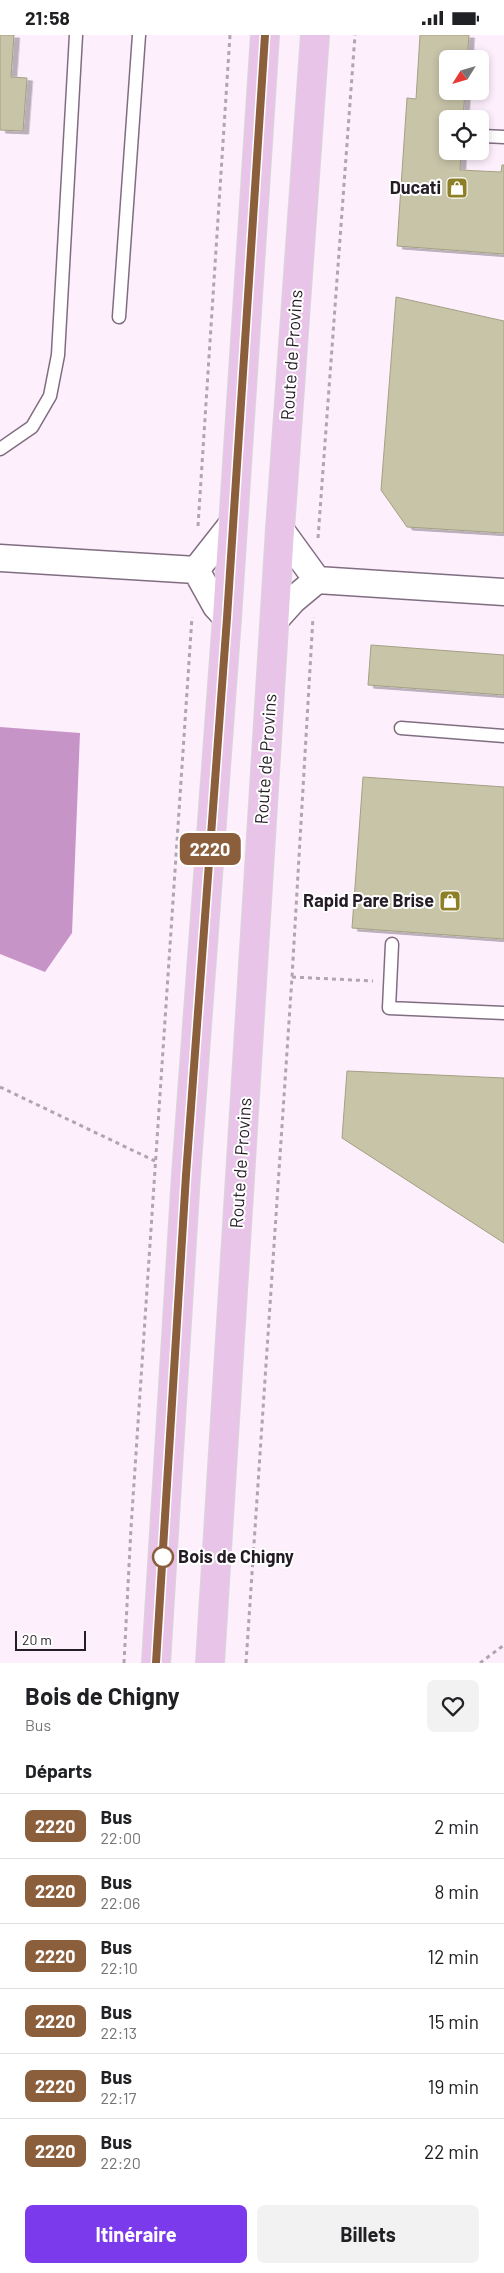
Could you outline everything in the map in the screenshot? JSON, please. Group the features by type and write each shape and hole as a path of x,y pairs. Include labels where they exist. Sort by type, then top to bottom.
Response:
{"main road":[{"path":"156,1663 187,1165 227,618 266,35"},
{"name":"Route de Provins","path":"210,1663 280,529 315,35"}],"street":[{"path":"196,570 233,523"},
{"path":"280,529 317,579"},
{"path":"0,558 196,570"},
{"path":"196,570 216,606 227,618"},
{"path":"275,620 293,600 317,579 504,592"}],"lane":[{"path":"0,449 32,427 50,396 58,355 76,35"},
{"path":"119,317 139,35"},
{"path":"489,136 504,137"},
{"path":"401,728 504,736"},
{"path":"392,944 389,1007 504,1013"}],"path":[{"path":"196,570 230,35"},
{"path":"246,1663 292,977 313,614 317,579 354,35"},
{"path":"124,1663 131,1528 192,615"},
{"path":"292,977 390,982"},
{"path":"0,1087 155,1161"},
{"path":"480,1663 504,1645"}],"shaded area":[{"path":"0,727 80,733 72,933 45,972 0,954"}],"building":[{"path":"0,35 14,35 11,77 27,78 23,131 0,130"},
{"path":"420,35 469,35 468,50 439,50 439,100 464,100 464,110 439,110 439,160 461,160 460,170 501,172 502,165 504,165 504,254 397,246 407,98 416,99"},
{"path":"396,297 504,321 504,533 407,527 381,490"},
{"path":"371,645 504,655 504,695 368,685"},
{"path":"363,777 504,787 504,939 352,928"},
{"path":"347,1071 504,1078 504,1243 342,1138"}],"bus line":[{"name":"2220","path":"156,1663 186,1175 227,618 265,35"}],"place":[{"name":"Ducati","path":"457,188"},
{"name":"Rapid Pare Brise","path":"450,901"},
{"name":"Bois de Chigny","path":"163,1557"}]}
